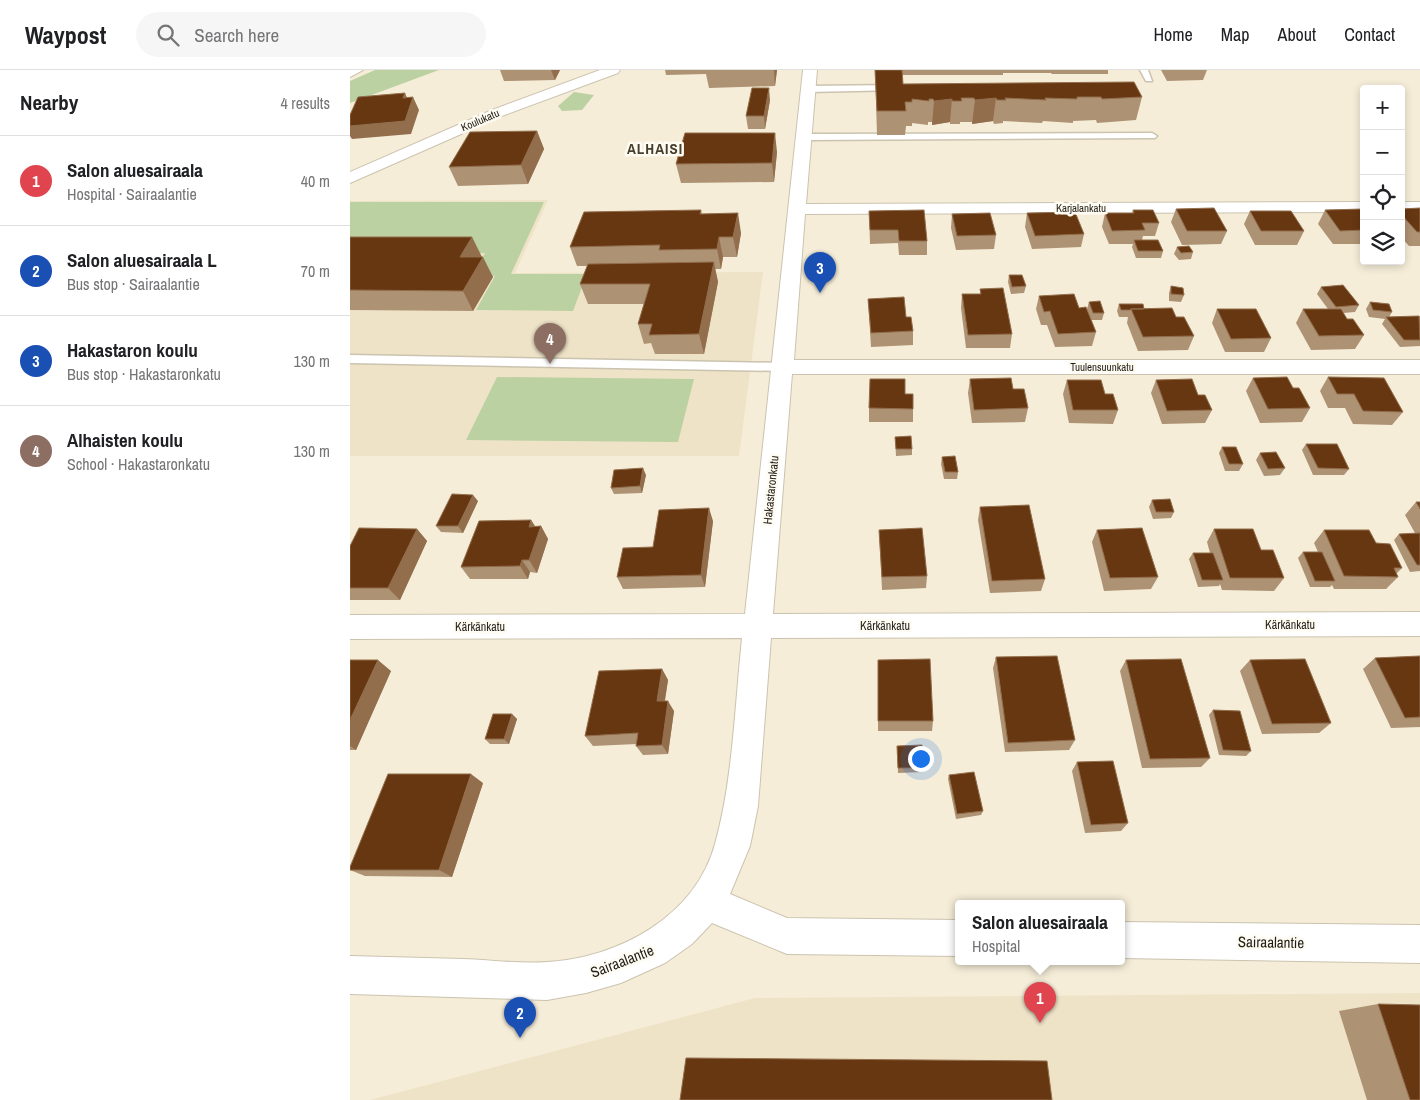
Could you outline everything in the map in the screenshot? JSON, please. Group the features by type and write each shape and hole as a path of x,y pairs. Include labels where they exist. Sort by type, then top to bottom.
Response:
{"street":[{"path":"350,73 356,70"},
{"name":"Koulukatu","path":"350,178 497,113 613,70"},
{"name":"Hakastaronkatu","path":"706,902 732,852 738,829 810,79"},
{"name":"Karjalankatu","path":"799,209 1360,207"},
{"path":"1405,207 1420,207"},
{"name":"Tuulensuunkatu","path":"783,367 1420,367"},
{"name":"Kärkänkatu","path":"350,627 1420,624"},
{"path":"706,902 787,936 955,938"},
{"name":"Sairaalantie","path":"350,975 547,981 578,977 607,970 658,948 691,922 706,902"},
{"name":"Sairaalantie","path":"1125,940 1420,944"}],"lane":[{"path":"1144,70 1149,79"},
{"path":"810,79 906,88"},
{"path":"805,138 1152,136"},
{"path":"350,359 783,367"}],"shaded area":[{"path":"548,200 515,273 763,272 739,456 350,456 350,201"},
{"path":"1420,993 1420,1100 370,1100 755,998"}],"green space":[{"path":"375,70 439,70 350,103 350,81"},
{"path":"574,92 594,95 582,110 562,111 558,106"},
{"path":"350,202 544,202 511,274 587,274 573,311 476,310 495,276 473,275 485,253 350,255"},
{"path":"497,377 694,379 678,442 466,440"}],"building":[{"path":"875,70 902,70 903,84 1134,82 1142,97 1102,99 1101,97 1077,97 1077,99 1045,98 1046,100 1005,98 1006,100 997,100 996,98 975,100 974,98 961,98 962,101 952,101 952,99 934,101 929,99 929,101 912,99 912,102 905,102 906,111 877,111"},
{"path":"752,88 769,88 764,116 746,116"},
{"path":"405,93 403,98 413,97 405,121 350,126 350,115 358,97"},
{"path":"537,131 521,165 449,167 470,132"},
{"path":"685,133 775,133 772,163 676,164"},
{"path":"1214,208 1227,231 1187,231 1176,209"},
{"path":"1420,208 1420,232 1417,232 1405,218 1405,209"},
{"path":"1360,209 1360,230 1340,231 1325,210"},
{"path":"701,210 700,214 738,213 733,237 719,237 717,249 659,250 660,245 570,247 584,212"},
{"path":"924,210 927,241 899,241 898,230 870,230 869,211"},
{"path":"1133,210 1153,210 1159,223 1142,223 1145,230 1112,231 1105,213 1134,213"},
{"path":"1250,211 1291,211 1304,231 1261,231"},
{"path":"1075,212 1084,234 1035,236 1027,213"},
{"path":"990,213 996,235 957,236 952,214"},
{"path":"350,237 472,237 460,257 483,257 463,291 350,290"},
{"path":"1134,240 1158,240 1163,251 1138,251"},
{"path":"1189,246 1193,252 1181,253 1177,247"},
{"path":"714,262 699,334 649,335 652,324 638,324 650,284 580,284 588,264"},
{"path":"1009,275 1022,275 1026,286 1012,287"},
{"path":"1343,285 1359,305 1336,307 1321,287"},
{"path":"1171,286 1183,288 1184,295 1171,294"},
{"path":"1003,288 1012,334 968,335 962,294 981,294 980,289"},
{"path":"1074,294 1079,308 1086,307 1096,332 1058,334 1050,311 1044,312 1039,296"},
{"path":"904,297 906,317 911,317 913,331 871,333 868,299"},
{"path":"1100,301 1104,313 1093,313 1089,302"},
{"path":"1370,302 1389,304 1392,312 1373,310"},
{"path":"1119,304 1143,304 1144,309 1121,310"},
{"path":"1172,308 1176,317 1184,317 1194,336 1143,337 1131,309"},
{"path":"1217,309 1256,309 1271,338 1231,339"},
{"path":"1303,309 1341,309 1347,319 1353,319 1364,335 1319,336"},
{"path":"1419,316 1420,340 1404,340 1386,317"},
{"path":"1287,377 1293,388 1299,388 1310,408 1268,409 1253,378"},
{"path":"1328,377 1384,378 1403,412 1363,411 1354,394 1337,394"},
{"path":"1011,378 1013,389 1024,389 1028,408 974,410 970,379"},
{"path":"870,379 905,379 905,394 913,394 913,409 869,408"},
{"path":"1192,379 1198,395 1205,395 1212,410 1167,411 1156,380"},
{"path":"1067,380 1101,380 1105,394 1113,394 1118,410 1073,410"},
{"path":"911,436 912,449 896,449 895,437"},
{"path":"1306,444 1337,444 1349,469 1318,468"},
{"path":"1222,447 1236,447 1243,464 1229,464"},
{"path":"1276,452 1285,468 1268,469 1260,453"},
{"path":"955,456 958,472 945,472 942,457"},
{"path":"643,468 640,486 611,488 614,470"},
{"path":"452,494 473,495 458,526 436,526"},
{"path":"1170,499 1174,512 1156,512 1152,500"},
{"path":"1029,505 1045,579 992,581 980,507"},
{"path":"709,508 701,575 617,577 623,548 653,547 659,510"},
{"path":"531,520 529,527 541,526 529,560 522,560 520,566 461,567 479,521"},
{"path":"359,528 417,529 388,588 350,588 350,546"},
{"path":"922,528 927,576 882,577 879,530"},
{"path":"1142,528 1158,577 1110,578 1097,530"},
{"path":"1214,529 1253,529 1261,550 1273,550 1284,578 1230,578"},
{"path":"1324,530 1369,530 1376,543 1390,544 1402,568 1394,568 1398,577 1344,576"},
{"path":"1420,533 1420,565 1417,565 1399,534"},
{"path":"1303,552 1322,552 1335,581 1315,581"},
{"path":"1193,553 1213,553 1223,580 1202,580"},
{"path":"1057,656 1075,740 1008,743 996,657"},
{"path":"1420,656 1420,717 1405,718 1375,658"},
{"path":"930,659 933,721 878,721 878,660"},
{"path":"1181,659 1210,758 1150,759 1126,660"},
{"path":"1305,659 1331,723 1272,724 1250,660"},
{"path":"350,660 378,660 350,720"},
{"path":"662,669 657,701 668,701 662,745 636,746 638,733 585,736 599,671"},
{"path":"1213,710 1240,711 1251,751 1223,750"},
{"path":"493,714 512,714 504,739 485,739"},
{"path":"922,745 923,768 898,768 897,746"},
{"path":"1113,761 1128,823 1091,825 1077,762"},
{"path":"974,772 983,811 957,814 949,775"},
{"path":"388,774 471,774 439,870 350,870"},
{"path":"1378,1004 1420,1005 1420,1100 1410,1100"},
{"path":"686,1058 1047,1061 1052,1100 680,1100"}],"place":[{"name":"Hakastaron koulu","path":"820,293"},
{"name":"Alhaisten koulu","path":"550,364"},
{"name":"Salon aluesairaala","path":"1040,1023"},
{"name":"Salon aluesairaala L","path":"520,1038"}],"district":[{"name":"ALHAISI","path":"655,148"}]}
